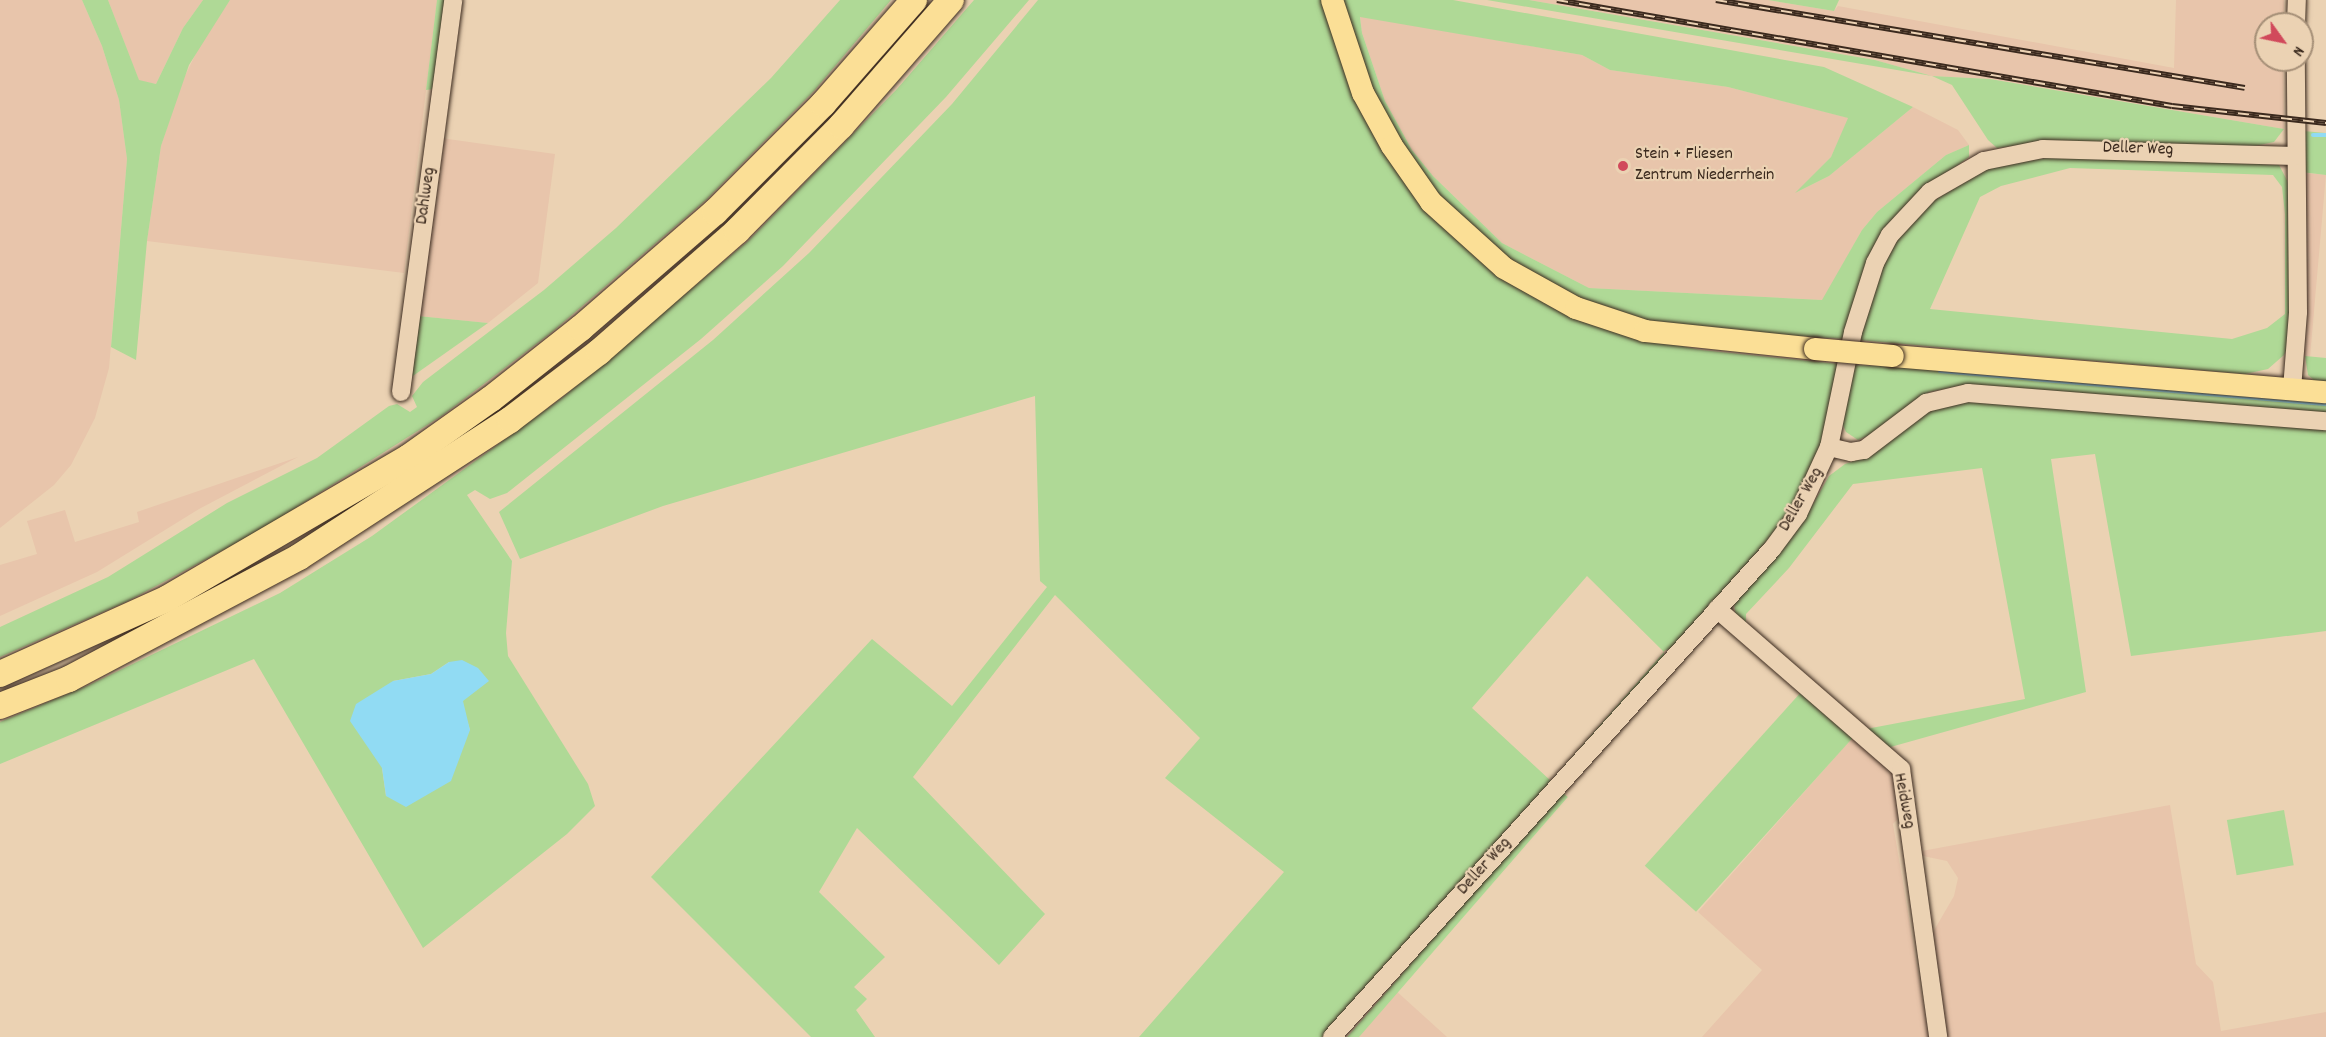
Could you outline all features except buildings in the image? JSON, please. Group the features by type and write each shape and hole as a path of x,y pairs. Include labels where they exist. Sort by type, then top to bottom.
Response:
{"highway":[{"path":"0,674 178,592 409,457 491,399 581,328 715,212 823,104 914,0"},
{"path":"0,706 69,679 299,557 510,420 598,352 737,231 841,126 951,0"}],"main road":[{"path":"1332,0 1363,93 1398,156 1455,228 1504,268 1576,308 1645,331 1893,356 2326,392"}],"street":[{"name":"Dahlweg","path":"400,392 453,0"},
{"path":"2292,389 2298,312 2296,72"},
{"name":"Deller Weg","path":"1332,1037 1717,609 1798,514 1829,447 1853,332 1875,263 1910,211 1957,174 2010,154 2043,149 2295,156"},
{"path":"1829,447 1851,452 1864,450 1926,403 1968,393 2326,422"},
{"name":"Heidweg","path":"1717,609 1900,770 1938,1037"}],"shaded area":[{"path":"0,0 82,0 102,46 119,100 127,159 109,368 95,418 71,465 54,485 0,528"},
{"path":"108,0 203,0 183,28 156,84 139,81"},
{"path":"230,0 437,0 404,273 147,241 161,146 181,84 203,39"},
{"path":"1529,0 1768,0 1834,11 1838,6 2174,68 2176,0 2284,0 2284,12 2254,12 2254,72 2283,72 2284,129 1990,79 1932,76 1875,60"},
{"name":"Stein + Fliesen Zentrum Niederrhein","path":"1360,16 1582,55 1610,70 1728,87 1849,118 1831,157 1797,192 1829,176 1913,107 1958,130 1969,145 1946,155 1877,212 1862,230 1823,300 1589,288 1502,243 1433,176 1412,150 1385,101 1362,33"},
{"path":"441,138 555,154 538,283 488,323 418,316"},
{"path":"2305,173 2326,175 2310,357 2289,355"},
{"path":"298,457 199,509 97,572 0,616 0,565 37,554 27,521 65,510 75,542 139,522 137,512"},
{"path":"1853,737 1895,773 1902,814 1893,824 1929,1037 1702,1037 1762,970 1698,912"},
{"path":"2170,805 2196,964 2213,982 2221,1031 2326,1012 2326,1037 1947,1037 1933,932 1954,896 1958,878 1947,861 1923,856 1922,851"},
{"path":"1394,989 1447,1037 1351,1037"}],"green space":[{"path":"82,0 108,0 139,80 156,84 183,28 203,0 230,0 189,65 161,146 147,241 136,360 111,347 127,159 119,100 102,46"},
{"path":"437,0 449,0 434,89 426,90"},
{"path":"840,0 891,0 814,91 706,200 552,332 443,415 259,531 128,601 0,657 0,627 108,577 227,503 317,458 389,406 397,404 410,412 417,407 412,396 423,382 544,290 616,228 771,78"},
{"path":"974,0 1029,0 946,97 783,266 701,339 507,493 490,499 475,490 467,495 512,561 506,633 508,656 588,784 595,806 567,834 423,948 254,659 0,764 0,722 89,685 280,593 372,536 562,398 748,241 897,89","holes":["449,662 470,730 386,796 382,768 393,681 431,674"]},
{"path":"1038,0 1322,0 1434,216 1638,337 1701,350 1839,364 1828,426 1812,477 1790,514 1674,647 1664,651 1664,652 1664,660 1322,1037 1139,1037 1284,872 1165,778 1200,738 1055,595 913,777 1045,914 999,965 857,828 819,892 885,957 854,987 867,999 856,1010 875,1037 811,1037 651,877 872,639 952,706 1047,587 1040,581 1035,396 663,506 520,559 499,512 713,340 809,253 952,104","holes":["1587,576 1664,652 1551,781 1472,708"]},
{"path":"1338,0 1453,0 1824,67 1913,107 1829,176 1795,193 1831,157 1848,118 1728,87 1610,70 1582,55 1360,17 1362,33 1385,101 1412,150 1433,176 1502,243 1589,288 1822,300 1862,230 1877,212 1946,155 1969,145 1969,157 1913,197 1887,227 1859,284 1845,339 1709,331 1636,321 1535,280 1467,226 1426,184 1370,93"},
{"path":"1487,0 1529,0 1875,60 1932,76"},
{"path":"1768,0 1839,0 1834,11"},
{"path":"1932,76 1990,79 2284,129 2274,142 2245,148 2051,141 1997,148 1988,140 1952,85"},
{"path":"2303,131 2326,133 2326,175 2301,172"},
{"path":"2069,155 2279,165 2291,188 2291,340 2284,355 2268,369 2245,374 1858,340 1866,303 1892,245 1930,203 1992,166","holes":["2070,168 2273,175 2282,187 2285,214 2285,314 2267,328 2232,339 1930,309 1980,197 2001,186"]},
{"path":"418,316 488,323 410,378"},
{"path":"2305,356 2326,358 2326,382 2315,381 2308,375"},
{"path":"1853,365 1978,370 2326,400 2326,414 1958,386 1929,392 1883,429 1858,440 1846,432 1841,421"},
{"path":"1963,399 2326,427 2326,631 2131,656 2095,454 2051,459 2086,692 1887,748 1866,729 2025,699 1982,468 1853,484 1789,568 1746,614 1746,623 1735,613 1734,600 1805,518 1829,476 1845,464 1871,455 1924,411"},
{"path":"1802,691 1853,737 1696,912 1645,866"},
{"path":"1561,791 1568,797 1359,1037 1347,1037"},
{"path":"2284,810 2294,865 2237,875 2227,820"}],"water":[{"path":"462,660 478,668 489,681 463,701 470,730 451,781 406,807 386,796 382,768 350,721 356,704 393,681 431,674 449,662"}],"waterway":[{"path":"2313,135 2326,135"},
{"path":"1940,371 2326,404"}],"railway":[{"path":"1557,0 2172,106 2326,123"},
{"path":"1716,0 2245,88"}],"place":[{"name":"Stein + Fliesen Zentrum Niederrhein","path":"1623,166"}]}
